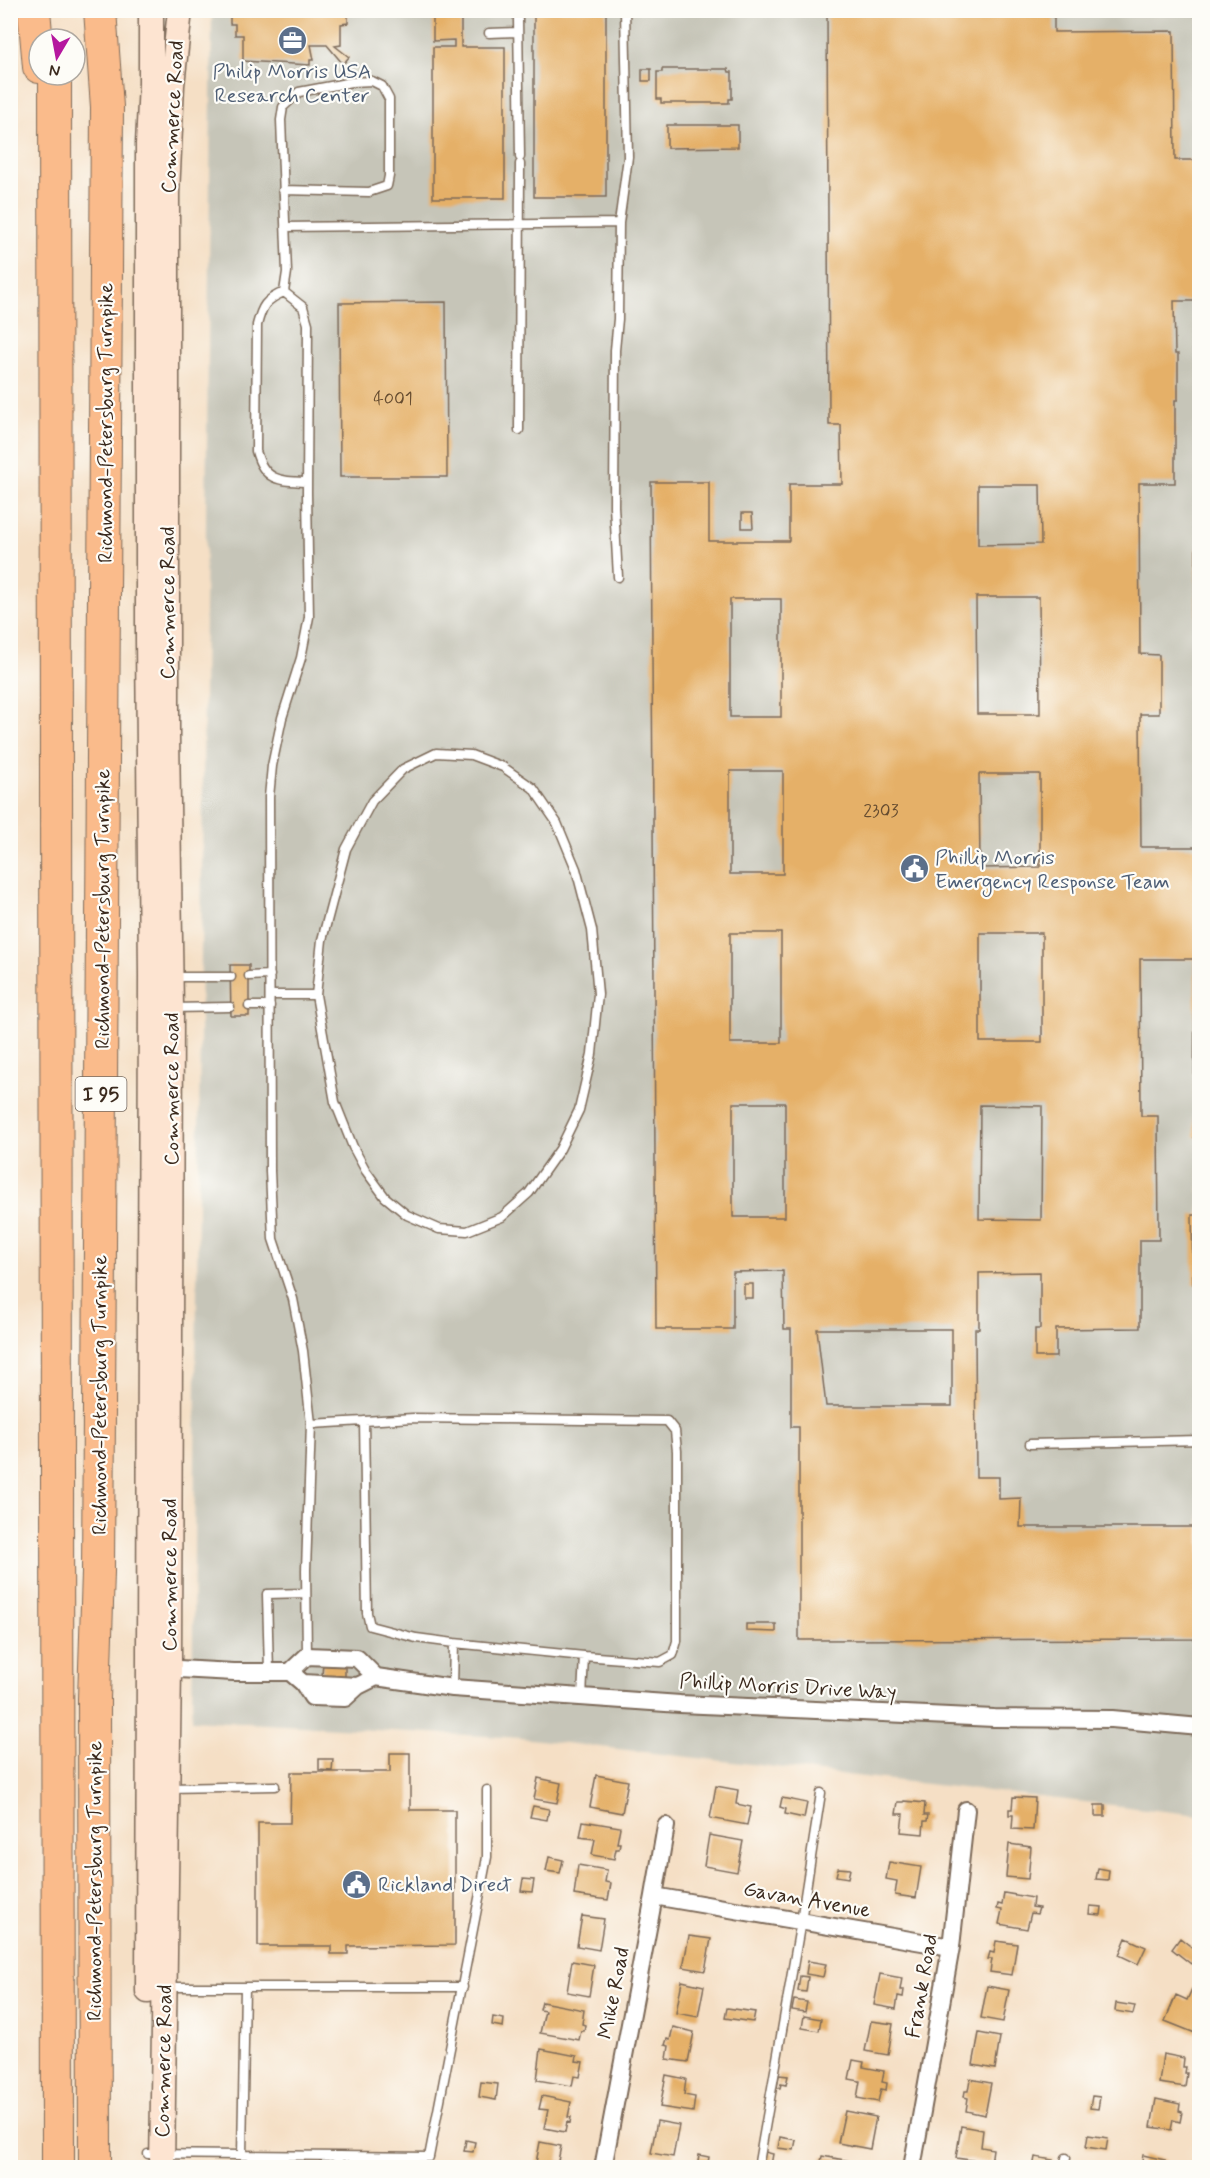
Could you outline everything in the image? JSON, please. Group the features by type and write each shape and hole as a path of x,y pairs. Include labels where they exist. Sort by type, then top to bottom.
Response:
{"highway":[{"path":"34,10 35,27"},
{"path":"53,10 54,27"},
{"name":"Richmond-Petersburg Turnpike","path":"95,2168 94,1699 99,1560 107,119 100,10"},
{"path":"41,87 56,275"},
{"name":"Richmond-Petersburg Turnpike","path":"54,87 58,2168"}],"main road":[{"name":"Commerce Road","path":"151,10 148,179 148,640 161,976"},
{"name":"Commerce Road","path":"155,2161 160,1668 161,976 167,735 167,194 171,95 180,10"}],"street":[{"path":"160,1668 269,1672 297,1678 358,1686 376,1677 357,1658 307,1656 297,1678"},
{"name":"Phillip Morris Drive Way","path":"376,1677 453,1688 680,1704 994,1718 1112,1719 1200,1727"},
{"name":"Frank Road","path":"912,2168 951,1947 966,1810"},
{"name":"Mike Road","path":"603,2168 666,1826"},
{"name":"Gavan Avenue","path":"654,1896 951,1947"}],"lane":[{"path":"618,577 614,506 615,350 618,319 619,224 628,157 625,10"},
{"path":"1194,10 1200,14"},
{"path":"518,18 519,429"},
{"path":"489,33 518,32"},
{"path":"283,190 369,192 387,186 389,99 382,86 372,81 352,82 299,92 283,107 281,120 283,190 287,272 284,292"},
{"path":"285,227 619,224"},
{"path":"284,292 303,307 308,324 309,617 302,658 282,718 272,766 269,797 270,1171 273,1239 293,1299 303,1352 311,1424 306,1570 307,1656"},
{"path":"284,292 271,298 261,310 257,325 256,451 260,467 273,478 285,482 307,482"},
{"path":"436,753 471,755 503,767 533,788 556,823 576,869 592,930 598,994 592,1054 579,1110 560,1149 529,1193 502,1217 466,1231 439,1229 407,1215 385,1197 366,1171 353,1147 335,1102 316,995 322,940 346,849 372,801 403,769 436,753"},
{"path":"249,976 270,975"},
{"path":"161,976 231,977"},
{"path":"270,995 316,995"},
{"path":"249,1006 270,1006"},
{"path":"161,1008 230,1007"},
{"path":"311,1424 413,1418 667,1421 675,1431 677,1450 677,1641 673,1655 660,1662 585,1656 416,1638 370,1626 367,1613 364,1421"},
{"path":"1030,1444 1200,1440"},
{"path":"269,1672 267,1594 306,1593"},
{"path":"453,1688 454,1642"},
{"path":"582,1697 585,1656"},
{"path":"158,1787 275,1786"},
{"path":"155,2161 242,2155 429,2157 487,1857 487,1790"},
{"path":"758,2168 821,1792"},
{"path":"156,1987 463,1987"},
{"path":"242,2155 245,1987"},
{"path":"1064,2168 1066,2158"}],"shaded area":[{"path":"212,11 1199,11 1199,1815 521,1738 192,1720"}],"building":[{"name":"Philip Morris USA Research Center","path":"236,10 348,10 348,23 341,24 341,45 335,46 349,57 343,64 327,45 311,45 314,60 310,60 310,65 243,61 243,35 235,35 235,24 230,24 230,15"},
{"path":"433,10 461,10 461,47 505,47 505,198 433,198 433,47 454,47 454,40 433,41"},
{"path":"534,10 606,10 606,197 534,197"},
{"path":"827,10 1054,10 1054,32 1174,31 1175,160 1200,160 1200,301 1174,301 1175,354 1178,354 1178,400 1175,400 1175,483 1139,483 1140,654 1159,655 1159,714 1140,714 1141,847 1200,847 1200,1137 1194,1137 1195,959 1140,959 1141,1116 1158,1116 1159,1240 1140,1240 1140,1328 1056,1329 1056,1357 1035,1357 1035,1329 1040,1329 1040,1272 979,1273 979,1329 975,1329 976,1477 999,1477 999,1499 1021,1498 1020,1527 1200,1527 1200,1639 799,1640 799,1427 791,1427 791,1329 784,1329 783,1271 733,1272 733,1329 656,1329 651,482 709,482 709,541 789,541 789,484 842,484 841,425 829,425","holes":["978,485 1040,485 1041,544 978,545","976,597 1039,597 1040,714 977,714","730,599 781,599 781,717 730,717","730,771 783,771 783,874 730,874","979,774 1040,774 1040,867 980,868","730,933 781,933 781,1043 730,1043","980,933 1042,933 1042,1042 980,1042","733,1103 785,1103 785,1217 733,1217","980,1105 1042,1106 1041,1220 979,1219","817,1329 952,1329 952,1406 826,1406"]},
{"path":"642,69 651,69 651,81 642,81"},
{"path":"662,69 728,69 732,72 732,99 729,99 729,103 661,103 661,99 657,99 657,72 662,72"},
{"path":"667,125 738,125 738,147 667,148"},
{"path":"446,302 447,477 340,477 339,303"},
{"path":"742,513 752,513 753,528 742,528"},
{"path":"1196,548 1200,548 1200,759 1197,759"},
{"path":"230,965 249,965 249,1016 231,1016"},
{"path":"1192,1215 1200,1215 1200,1284 1193,1284"},
{"path":"744,1284 753,1284 753,1298 744,1298"},
{"path":"746,1624 776,1624 776,1632 746,1631"},
{"path":"323,1660 345,1661 345,1678 322,1677"},
{"name":"Rickland Direct","path":"390,1753 410,1753 410,1810 455,1810 455,1945 348,1946 348,1954 331,1954 331,1946 258,1946 258,1823 290,1823 291,1772 390,1772"},
{"path":"319,1759 333,1759 332,1771 319,1770"},
{"path":"596,1775 628,1781 622,1813 590,1807"},
{"path":"538,1778 561,1783 557,1803 534,1799"},
{"path":"716,1786 738,1790 736,1804 751,1807 747,1825 710,1818"},
{"path":"1013,1797 1035,1798 1033,1830 1012,1829 1013,1815 1009,1815 1009,1809 1012,1809"},
{"path":"782,1798 807,1803 804,1818 785,1814 786,1809 780,1807"},
{"path":"898,1802 925,1803 924,1815 928,1815 927,1821 924,1821 923,1834 901,1832 903,1814 896,1814"},
{"path":"1095,1805 1105,1805 1105,1816 1095,1816"},
{"path":"533,1806 549,1809 547,1820 530,1817"},
{"path":"583,1821 620,1827 617,1843 620,1843 619,1849 616,1849 614,1859 592,1855 595,1839 580,1837"},
{"path":"709,1835 743,1841 737,1872 704,1866"},
{"path":"1009,1844 1031,1847 1028,1879 1006,1877"},
{"path":"549,1857 563,1860 560,1873 546,1871"},
{"path":"889,1862 921,1867 916,1898 895,1895 897,1881 886,1879"},
{"path":"578,1865 607,1870 605,1882 611,1883 608,1900 574,1895"},
{"path":"838,1868 850,1869 848,1878 836,1876"},
{"path":"1098,1868 1109,1870 1108,1880 1096,1879"},
{"path":"523,1879 534,1880 532,1892 521,1891"},
{"path":"1004,1893 1033,1898 1032,1907 1039,1908 1037,1914 1031,1913 1027,1929 999,1924 1002,1910 997,1909 998,1904 1002,1905"},
{"path":"1090,1906 1102,1907 1101,1915 1089,1914"},
{"path":"582,1916 604,1919 599,1950 577,1946"},
{"path":"689,1936 711,1939 705,1971 683,1967"},
{"path":"1126,1938 1146,1947 1138,1964 1119,1955"},
{"path":"1180,1938 1199,1953 1191,1964 1172,1949"},
{"path":"996,1941 1017,1944 1012,1975 990,1972 992,1959 988,1959 990,1952 994,1953"},
{"path":"572,1961 594,1965 589,1996 567,1992"},
{"path":"808,1961 826,1964 823,1977 806,1974"},
{"path":"880,1974 902,1978 900,1990 904,1990 903,1997 898,1996 896,2009 874,2005"},
{"path":"800,1976 808,1977 806,1992 798,1991"},
{"path":"682,1981 704,1986 698,2017 676,2013"},
{"path":"987,1986 1009,1990 1003,2022 981,2018"},
{"path":"1192,1989 1200,1992 1196,2003 1200,2004 1200,2025 1195,2033 1165,2021 1176,1995 1187,2000"},
{"path":"794,2000 807,2002 805,2012 792,2010"},
{"path":"542,2002 584,2010 582,2024 585,2025 584,2031 581,2031 579,2040 540,2033 545,2011 540,2010"},
{"path":"1116,2003 1135,2006 1133,2014 1115,2011"},
{"path":"727,2008 755,2012 753,2022 725,2018"},
{"path":"804,2016 821,2019 819,2031 802,2028"},
{"path":"493,2017 504,2019 503,2027 492,2025"},
{"path":"871,2021 893,2024 888,2055 865,2051"},
{"path":"673,2027 694,2032 688,2062 667,2059 669,2046 665,2045 667,2039 670,2040"},
{"path":"979,2033 1000,2037 995,2069 973,2065"},
{"path":"541,2049 577,2056 576,2061 583,2062 580,2077 574,2076 572,2086 537,2080"},
{"path":"1163,2054 1184,2058 1183,2067 1186,2067 1185,2073 1187,2073 1185,2087 1159,2083"},
{"path":"853,2060 864,2062 863,2067 884,2071 882,2082 887,2083 886,2090 881,2089 878,2102 857,2098 860,2081 849,2079"},
{"path":"666,2075 686,2079 684,2095 695,2097 693,2112 660,2107"},
{"path":"779,2075 788,2076 786,2085 781,2084 780,2088 777,2088"},
{"path":"970,2079 991,2083 985,2115 966,2111 968,2098 964,2097 965,2091 968,2091"},
{"path":"481,2082 498,2084 496,2100 479,2097"},
{"path":"542,2096 571,2102 568,2117 571,2117 570,2123 567,2122 565,2132 544,2128 548,2110 539,2109"},
{"path":"1092,2096 1100,2097 1098,2109 1090,2108"},
{"path":"1156,2099 1180,2104 1179,2111 1182,2112 1180,2122 1173,2120 1171,2130 1151,2127"},
{"path":"845,2111 876,2117 870,2149 838,2143"},
{"path":"657,2121 679,2125 673,2157 651,2153"},
{"path":"961,2126 983,2130 981,2147 993,2149 991,2163 956,2158"},
{"path":"1088,2135 1108,2138 1106,2150 1086,2147"},
{"path":"780,2137 796,2140 794,2150 778,2148"},
{"path":"466,2140 475,2142 473,2152 464,2151"},
{"path":"540,2142 561,2146 558,2161 562,2162 561,2168 535,2168"},
{"path":"765,2152 773,2154 771,2165 763,2163"},
{"path":"699,2155 709,2157 707,2168 697,2168"},
{"path":"1143,2155 1165,2160 1163,2168 1141,2168"},
{"path":"822,2156 867,2164 867,2168 820,2168"},
{"path":"1035,2157 1053,2160 1051,2168 1033,2168"}],"place":[{"name":"Philip Morris USA Research Center","path":"292,40"},
{"name":"Phillip Morris Emergency Response Team","path":"914,869"},
{"name":"Rickland Direct","path":"357,1884"}]}
